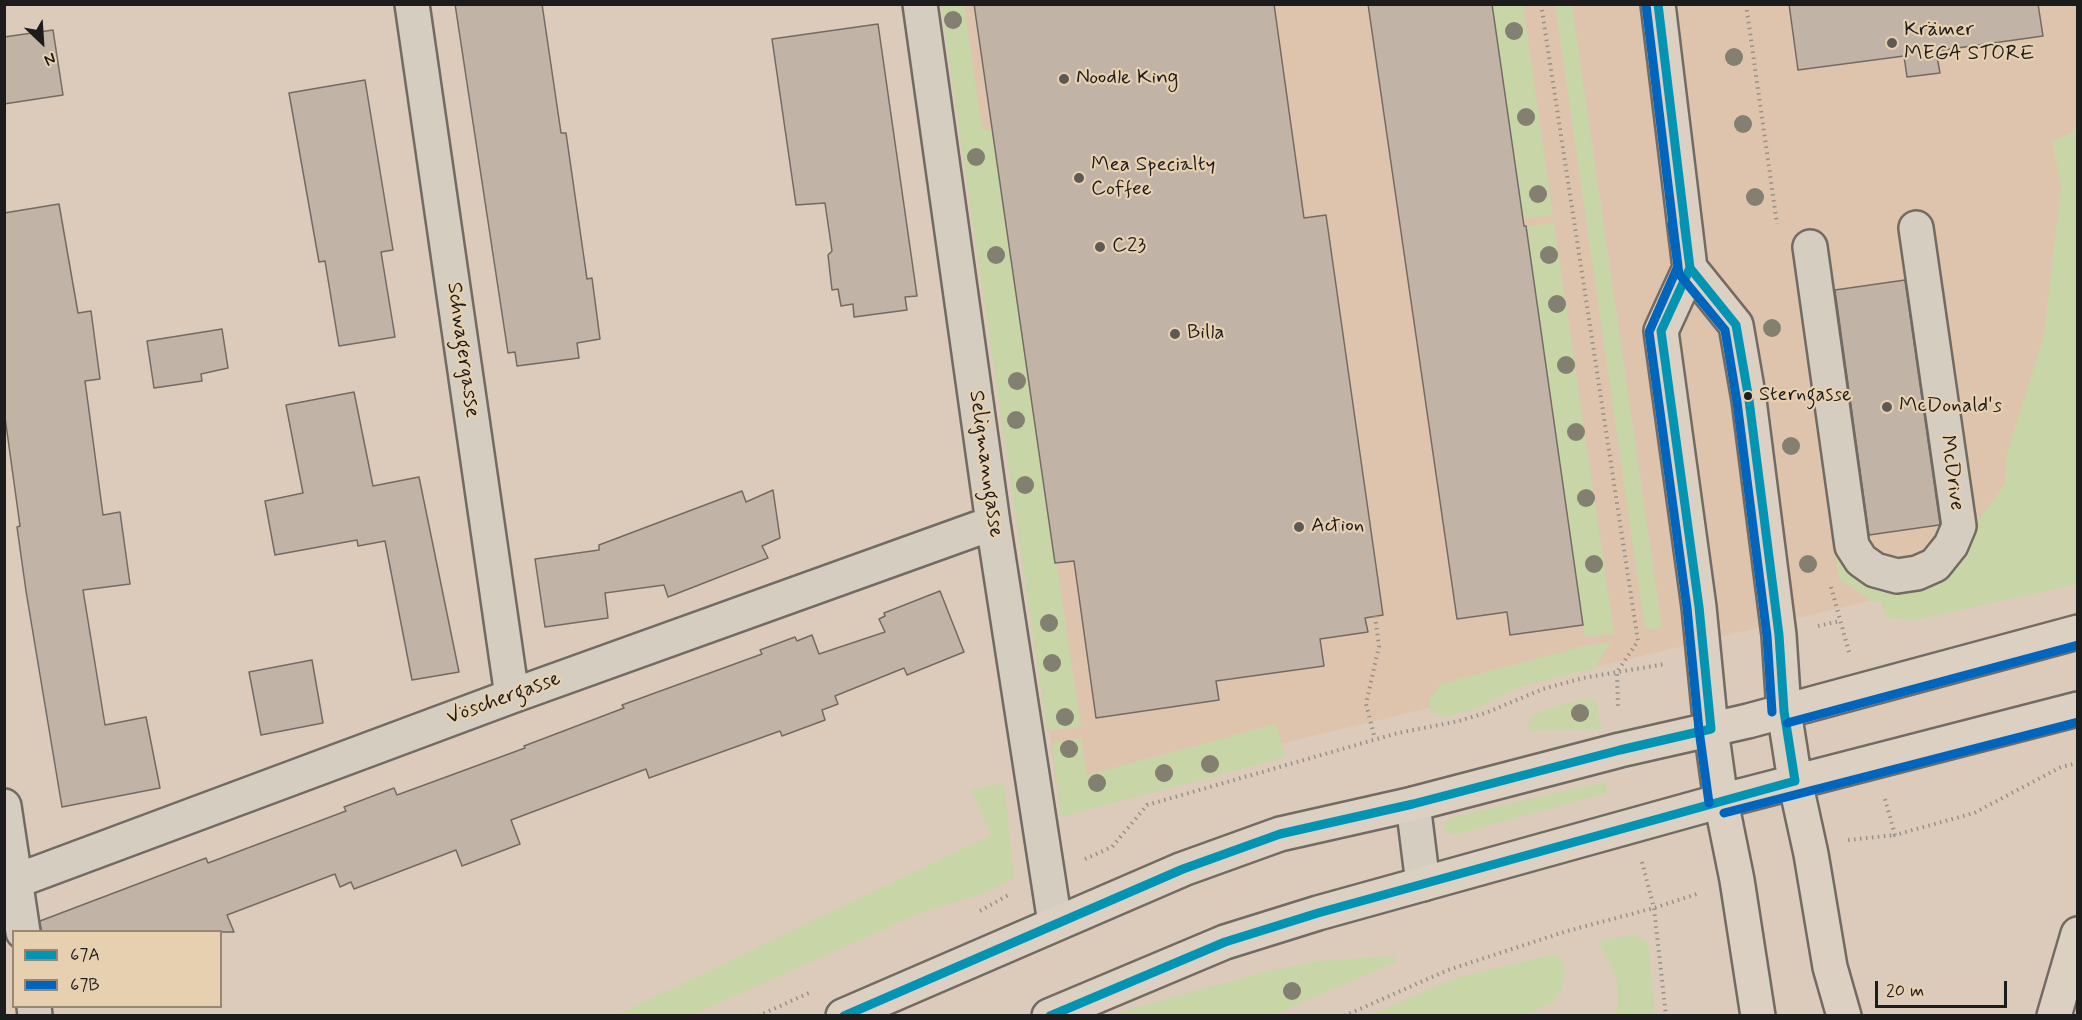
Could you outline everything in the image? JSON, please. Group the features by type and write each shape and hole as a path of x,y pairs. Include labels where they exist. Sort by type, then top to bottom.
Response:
{"main road":[{"path":"1658,4 1689,268 1661,331 1699,607 1711,729 1721,801 1737,880 1758,1016"},
{"path":"1689,268 1736,325 1749,400 1779,635 1784,711 1830,967 1844,1016"},
{"path":"851,1014 1183,869 1280,834 1413,804 1620,750 1784,711 2078,632"},
{"path":"1049,1016 1225,942 1318,913 1795,781 2078,709"},
{"path":"2054,1016 2078,934"}],"street":[{"name":"Schwagergasse","path":"412,4 512,696"},
{"name":"Seligmanngasse","path":"920,4 993,523 1055,923"},
{"name":"McDrive","path":"1810,247 1852,546 1862,560 1875,570 1897,576 1917,573 1935,565 1951,545 1959,526 1916,228"},
{"name":"Vöschergasse","path":"16,881 512,696 993,523"},
{"path":"1413,804 1423,884"},
{"path":"4,806 23,930"}],"path":[{"path":"1047,875 1113,847 1147,805 1375,740 1459,721 1488,712 1543,689 1617,672 1638,641 1541,4"},
{"path":"1375,616 1379,646 1366,704 1375,740"},
{"path":"1344,1016 1448,970 1567,931 1654,908 1666,1016"}],"shaded area":[{"path":"954,5 2077,5 2077,276 2000,569 1058,798"}],"green space":[{"path":"941,5 964,5 982,130 992,129 1081,727 1047,731"},
{"path":"1492,5 1523,5 1553,215 1523,219"},
{"path":"1555,5 1572,5 1662,628 1645,630"},
{"path":"2077,122 2077,584 1915,620 1886,617 1881,601 1875,603 1839,579 1834,545 1843,543 1878,585 1966,537 2005,484 2006,457 2044,335 2061,186 2052,141 2073,132"},
{"path":"1554,223 1614,633 1585,637 1526,226"},
{"path":"1611,642 1595,668 1525,685 1474,709 1446,717 1431,712 1429,700 1441,684 1588,645"},
{"path":"1588,698 1596,703 1602,729 1539,730 1530,733 1528,725 1531,718 1540,711"},
{"path":"1276,724 1286,757 1061,817 1052,743 1081,738 1087,775"},
{"path":"1606,781 1607,793 1456,834 1445,830 1444,826 1449,818"},
{"path":"1004,783 1014,879 976,896 927,910 694,1015 617,1015 991,835 971,790"},
{"path":"1634,934 1648,943 1655,1015 1615,1015 1618,1008 1617,979 1598,942"},
{"path":"1555,954 1560,957 1565,970 1561,989 1553,1003 1524,1015 1371,1015 1455,978"},
{"path":"1393,956 1396,962 1273,1015 1114,1015 1272,970 1318,961"}],"building":[{"path":"455,4 542,4 561,133 566,133 587,279 592,278 600,339 577,343 579,358 517,366 515,352 508,353"},
{"path":"974,4 1274,4 1304,218 1326,215 1383,615 1365,618 1368,632 1320,639 1324,666 1216,681 1219,700 1096,718 1074,561 1055,563"},
{"path":"1368,4 1492,4 1583,625 1510,635 1507,612 1457,619"},
{"name":"Krämer MEGA STORE","path":"1789,4 2038,4 2043,36 1936,51 1940,73 1907,77 1904,56 1798,70"},
{"path":"878,24 917,296 905,297 907,310 854,317 853,304 841,306 838,289 832,290 828,255 832,251 825,203 796,205 772,39"},
{"path":"53,30 63,95 4,104 4,37"},
{"path":"365,80 393,250 381,252 395,337 339,346 325,261 319,262 289,93"},
{"path":"59,204 78,313 91,311 100,379 85,381 103,515 120,512 130,584 83,590 105,725 146,717 160,788 62,807 26,591 17,527 20,526 4,410 4,213"},
{"name":"McDonald's","path":"1905,280 1940,524 1869,535 1835,290"},
{"path":"222,329 228,368 201,374 202,381 154,388 147,341"},
{"path":"354,392 373,486 419,477 459,672 412,680 385,541 358,546 357,540 275,555 265,501 303,493 286,405"},
{"path":"773,490 780,538 762,546 768,558 668,597 664,585 605,593 608,618 545,627 535,559 599,550 599,545 742,491 746,502"},
{"path":"940,591 964,652 907,675 904,668 835,696 838,704 822,710 825,720 782,736 780,731 649,778 646,769 511,820 520,844 462,866 456,850 354,889 351,882 340,887 335,874 227,915 234,932 222,932 222,930 41,930 40,921 206,858 208,863 346,811 344,807 394,788 397,795 525,748 524,746 624,708 622,705 762,654 760,650 795,637 797,641 812,635 819,654 885,632 879,619 885,616 884,613"},
{"path":"312,660 323,723 261,735 249,672"}],"transit line":[{"name":"67A","path":"1658,4 1690,268 1736,325 1749,400 1779,635 1784,711 1795,781"},
{"name":"67B","path":"1646,5 1678,266 1649,332 1687,608 1709,803"},
{"name":"67A","path":"1684,222 1690,268 1661,331 1699,607 1711,729"},
{"name":"67B","path":"1672,224 1679,274 1725,330 1737,402 1767,636 1772,712"},
{"name":"67B","path":"1787,723 2078,645"},
{"name":"67B","path":"1724,813 2078,722"},
{"name":"67A","path":"844,1016 1183,869 1280,834 1413,804 1620,750 1711,729"},
{"name":"67A","path":"1050,1016 1225,942 1318,913 1795,781"}],"place":[{"name":"Krämer MEGA STORE","path":"1892,43"},
{"name":"Noodle King","path":"1064,79"},
{"name":"Mea Specialty Coffee","path":"1079,178"},
{"name":"C23","path":"1100,247"},
{"name":"Billa","path":"1175,334"},
{"name":"Sterngasse","path":"1748,396"},
{"name":"McDonald's","path":"1887,407"},
{"name":"Action","path":"1299,527"}]}
